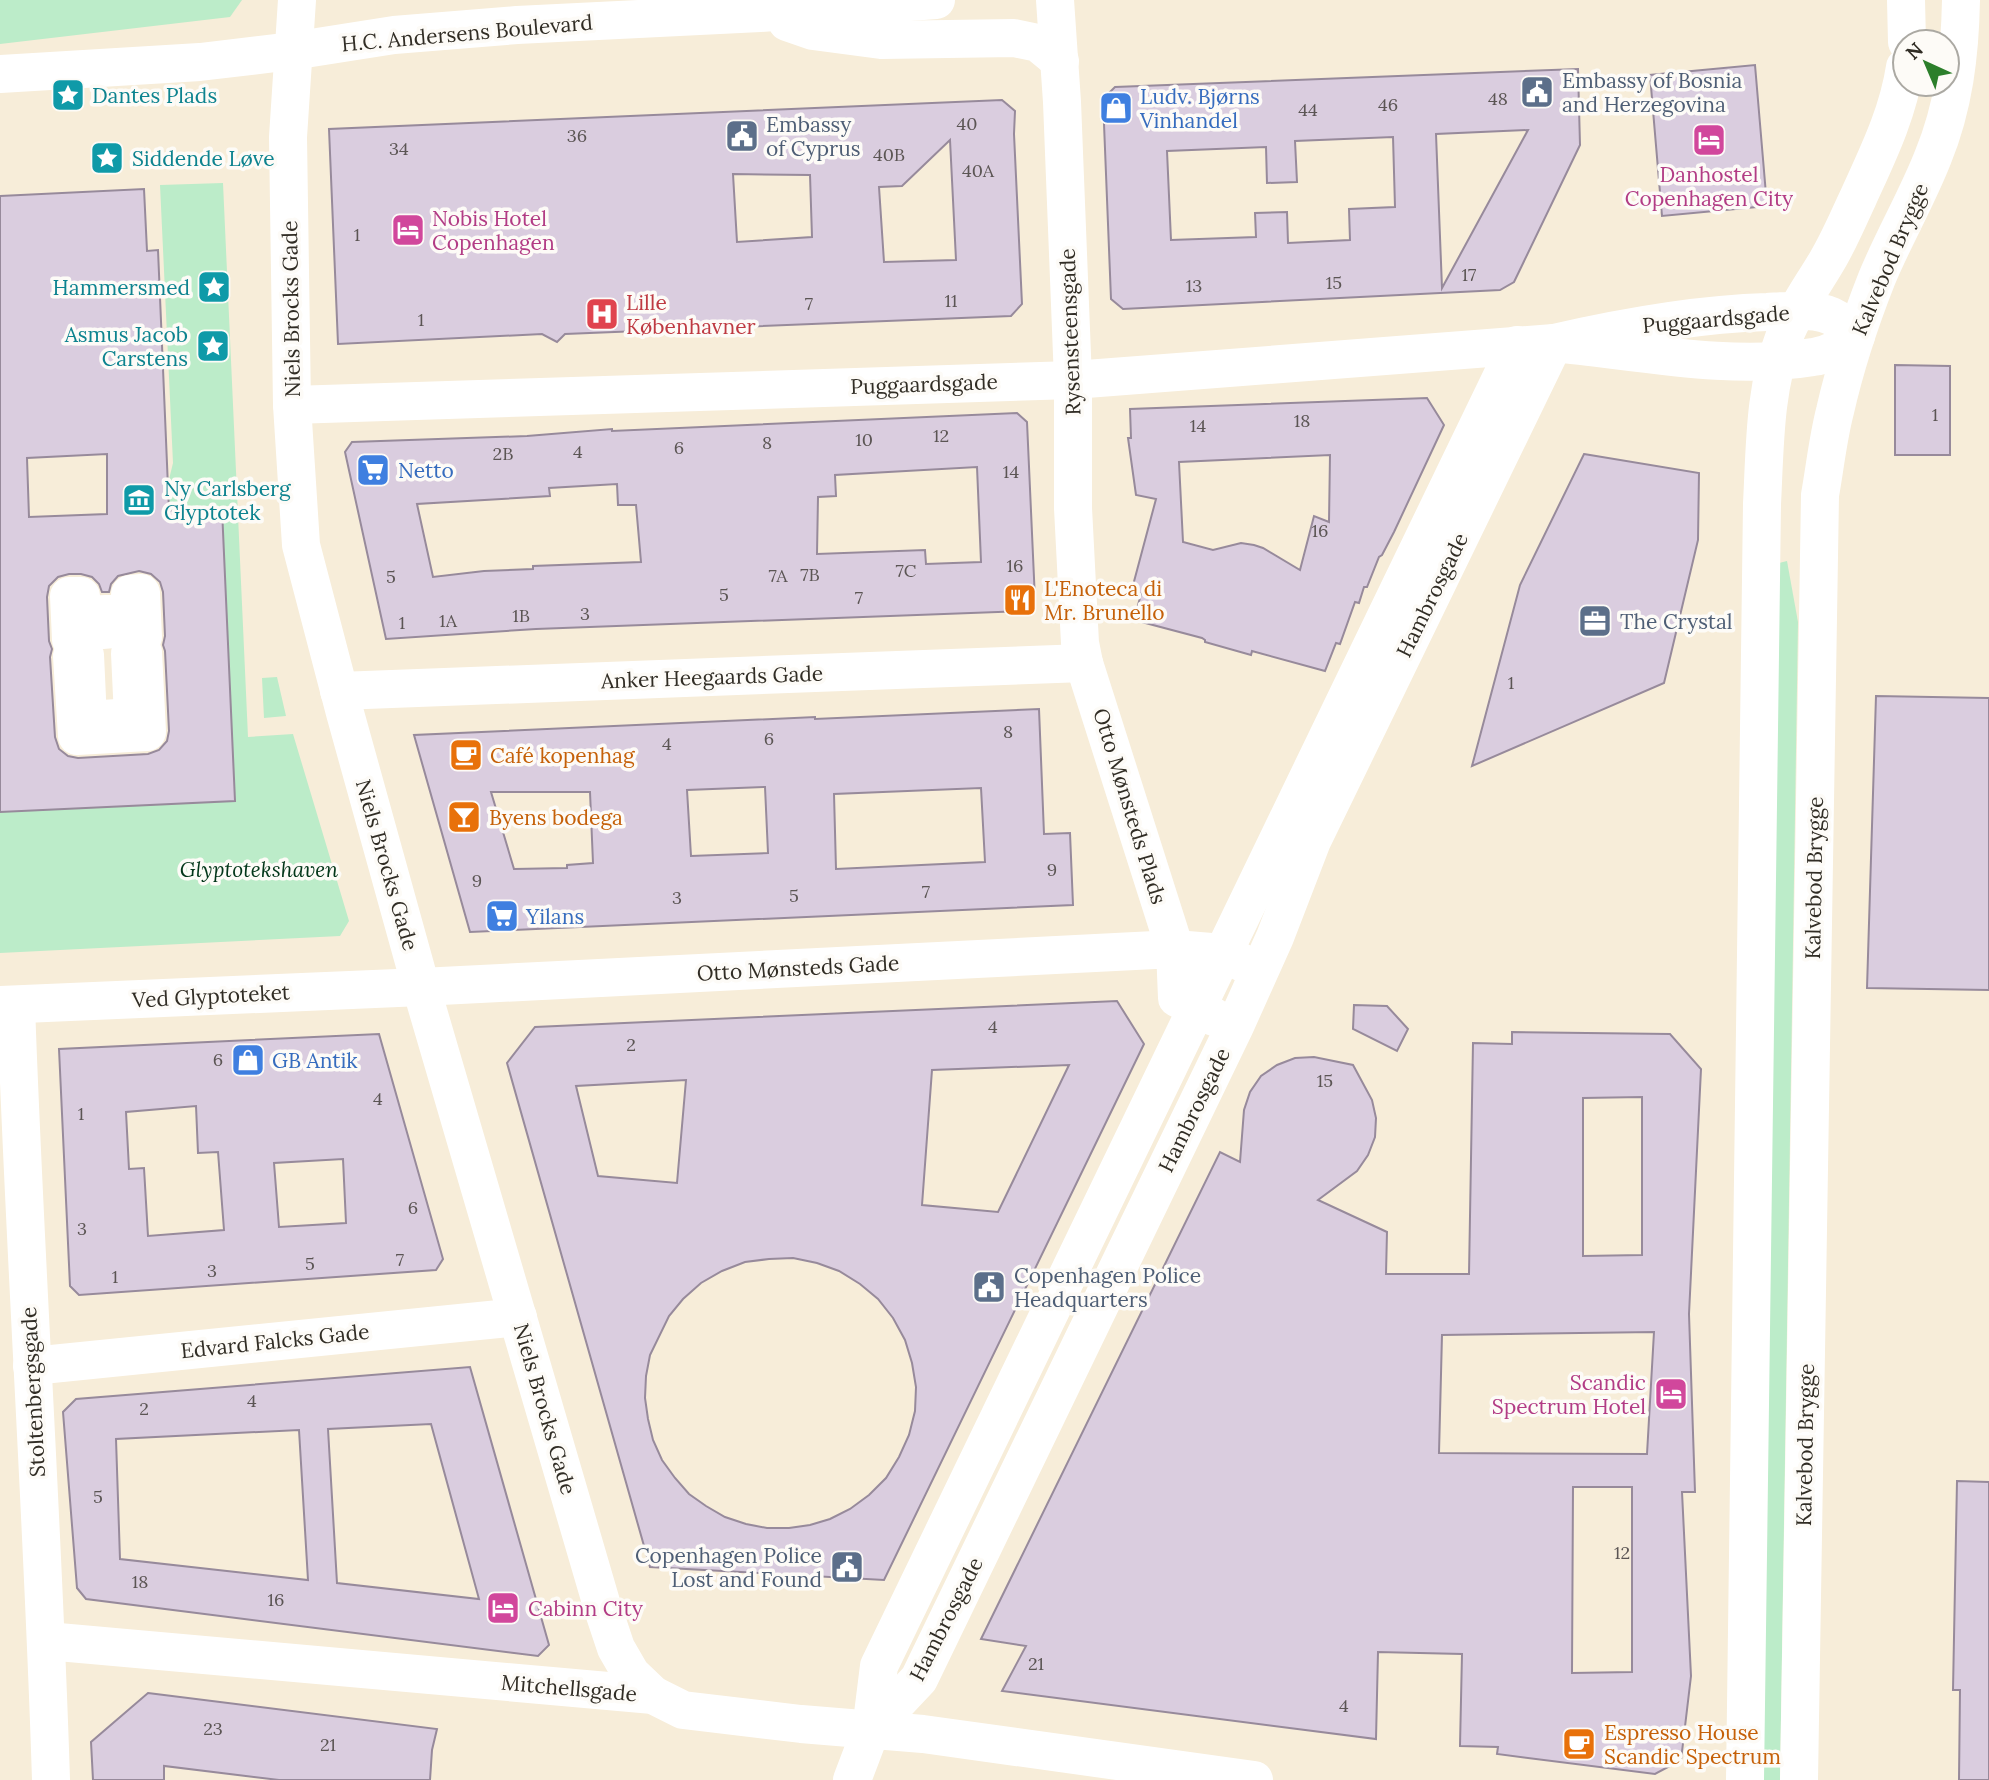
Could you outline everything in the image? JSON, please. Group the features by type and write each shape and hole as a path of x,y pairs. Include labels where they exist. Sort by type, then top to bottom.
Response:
{"street":[{"name":"Niels Brocks Gade","path":"297,0 288,137 292,405 302,545 339,691 421,987 616,1648 631,1674 653,1695"},
{"name":"H.C. Andersens Boulevard","path":"0,74 200,62 394,35 517,25 760,13 936,0"},
{"name":"Rysensteensgade","path":"1055,0 1060,61 1073,380 1073,508 1080,643 1084,663"},
{"path":"1906,0 1907,28"},
{"name":"Kalvebod Brygge","path":"1799,1780 1820,495 1834,412 1856,336 1877,279 1933,158 1944,127 1955,85 1961,39 1961,0"},
{"path":"760,13 813,31 881,40 1014,38 1038,43 1060,61"},
{"path":"1745,1780 1762,504 1767,411 1770,387 1785,334 1829,258 1880,151 1898,98"},
{"name":"Puggaardsgade","path":"292,405 1073,380 1555,342 1609,330 1731,313 1797,310 1830,315 1856,336 1838,350 1815,357 1777,360 1713,361 1555,342"},
{"name":"Hambrosgade","path":"871,1730 919,1679 1235,1026 1260,972 1312,841 1555,342"},
{"name":"Hambrosgade","path":"871,1730 879,1666 1517,345"},
{"name":"Anker Heegaards Gade","path":"339,691 1084,663"},
{"name":"Otto Mønsteds Plads","path":"1084,663 1175,949 1177,998 1235,1026"},
{"path":"1175,949 1223,953 1260,972"},
{"name":"Otto Mønsteds Gade","path":"421,987 1175,949"},
{"name":"Ved Glyptoteket","path":"8,1005 421,987"},
{"name":"Stoltenbergsgade","path":"8,1005 32,1366 47,1641 51,1780"},
{"name":"Edvard Falcks Gade","path":"32,1366 518,1317"},
{"name":"Mitchellsgade","path":"47,1641 653,1695 683,1710 936,1736 1254,1780"},
{"path":"852,1780 871,1730"}],"green space":[{"path":"0,0 242,0 230,17 0,44"},
{"name":"Glyptotekshaven","path":"223,183 248,737 293,734 349,921 340,936 0,953 0,812 235,801 222,509 161,512 173,463 160,185"},
{"path":"1787,561 1798,622 1780,1780 1761,1780 1779,563"},
{"path":"277,677 286,716 264,718 262,678"}],"building":[{"name":"Danhostel Copenhagen City","path":"1755,65 1767,206 1662,216 1650,75"},
{"path":"1578,69 1580,145 1514,282 1500,290 1123,309 1111,299 1103,99 1115,87","holes":["1528,130 1442,288 1436,134","1393,137 1395,207 1349,209 1350,240 1288,243 1287,212 1255,213 1256,237 1171,240 1167,151 1266,147 1267,183 1297,182 1295,141"]},
{"path":"1002,100 1015,111 1022,304 1011,316 565,334 557,342 542,334 338,344 329,129","holes":["950,140 956,260 884,262 879,187 902,186","733,174 810,175 812,237 737,242"]},
{"name":"Ny Carlsberg Glyptotek","path":"144,189 147,251 158,250 169,511 222,509 235,801 0,812 0,196","holes":["107,454 107,514 29,517 27,458","139,571 151,574 160,582 163,592 163,645 169,731 167,741 159,750 148,754 78,758 68,756 59,749 55,737 47,597 49,586 58,577 81,574 92,577 102,592 109,592 111,584 118,576"]},
{"path":"1895,365 1950,366 1950,455 1895,455"},
{"path":"1427,398 1444,425 1367,587 1364,587 1359,603 1355,602 1340,644 1336,643 1325,671 1252,651 1251,655 1205,642 1202,638 1134,620 1141,594 1132,589 1156,499 1136,495 1128,438 1131,438 1130,409","holes":["1330,455 1329,522 1314,516 1300,570 1254,545 1241,543 1213,550 1183,542 1179,462"]},
{"path":"1017,413 1027,422 1035,600 1024,611 536,629 386,639 345,452 352,442","holes":["977,467 981,562 926,564 925,550 817,554 818,497 836,496 835,475","617,484 618,505 636,505 641,562 533,566 533,569 433,577 417,504 550,496 549,488"]},
{"name":"The Crystal","path":"1584,454 1699,473 1698,540 1664,683 1472,766 1520,585"},
{"path":"1876,696 1989,698 1989,990 1867,988"},
{"path":"1039,709 1044,834 1070,833 1073,905 470,932 414,735","holes":["765,787 768,853 691,856 687,790","981,788 985,862 836,869 834,794","491,792 590,792 593,863 567,865 567,868 514,869"]},
{"name":"Copenhagen Police Headquarters","path":"1117,1001 1144,1044 884,1580 650,1567 507,1063 535,1027","holes":["1069,1065 998,1212 922,1205 932,1070","686,1080 677,1183 598,1176 576,1086","793,1258 839,1271 878,1299 905,1340 916,1387 915,1411 909,1435 886,1478 850,1509 830,1519 789,1528 767,1528 725,1517 689,1494 662,1460 653,1440 645,1398 650,1355 669,1316 683,1299 701,1283 722,1271 745,1262"]},
{"path":"1354,1005 1387,1006 1408,1029 1397,1051 1353,1029"},
{"path":"1512,1032 1670,1034 1701,1069 1689,1314 1695,1492 1682,1492 1691,1676 1681,1760 1655,1774 1497,1754 1498,1747 1460,1746 1462,1654 1378,1652 1376,1739 1002,1691 1026,1646 981,1639 1220,1152 1240,1162 1244,1110 1250,1092 1261,1076 1277,1065 1295,1058 1314,1057 1353,1065 1372,1100 1376,1118 1375,1137 1368,1155 1357,1171 1318,1200 1387,1232 1386,1274 1469,1274 1473,1043 1512,1044","holes":["1642,1097 1642,1255 1583,1256 1583,1098","1654,1332 1647,1454 1439,1453 1442,1335","1573,1487 1632,1487 1632,1672 1572,1673"]},
{"path":"379,1034 443,1259 436,1270 79,1295 70,1286 59,1049","holes":["196,1106 198,1153 218,1152 224,1230 148,1236 144,1168 129,1169 126,1112","343,1159 346,1223 279,1227 274,1163"]},
{"path":"470,1367 549,1645 538,1656 86,1599 77,1588 63,1412 76,1399","holes":["431,1424 479,1599 337,1583 328,1429","299,1430 308,1580 120,1559 116,1439"]},
{"path":"1957,1481 1989,1482 1989,1780 1959,1780 1960,1690 1953,1690"},
{"path":"148,1693 437,1729 430,1780 279,1780 164,1766 164,1780 93,1780 91,1742"}],"place":[{"name":"Embassy of Bosnia and Herzegovina","path":"1537,92"},
{"name":"Dantes Plads","path":"68,95"},
{"name":"Ludv. Bjørns Vinhandel","path":"1116,108"},
{"name":"Embassy of Cyprus","path":"742,136"},
{"name":"Danhostel Copenhagen City","path":"1709,140"},
{"name":"Siddende Løve","path":"107,158"},
{"name":"Nobis Hotel Copenhagen","path":"408,230"},
{"name":"Hammersmed","path":"214,287"},
{"name":"Lille Københavner","path":"602,314"},
{"name":"Asmus Jacob Carstens","path":"213,346"},
{"name":"Netto","path":"373,470"},
{"name":"Ny Carlsberg Glyptotek","path":"139,500"},
{"name":"L'Enoteca di Mr. Brunello","path":"1020,600"},
{"name":"The Crystal","path":"1595,621"},
{"name":"Café kopenhag","path":"466,755"},
{"name":"Byens bodega","path":"464,817"},
{"name":"Yilans","path":"502,916"},
{"name":"GB Antik","path":"248,1060"},
{"name":"Copenhagen Police Headquarters","path":"989,1287"},
{"name":"Scandic Spectrum Hotel","path":"1671,1394"},
{"name":"Copenhagen Police Lost and Found","path":"847,1567"},
{"name":"Cabinn City","path":"503,1608"},
{"name":"Espresso House Scandic Spectrum","path":"1579,1744"}]}
